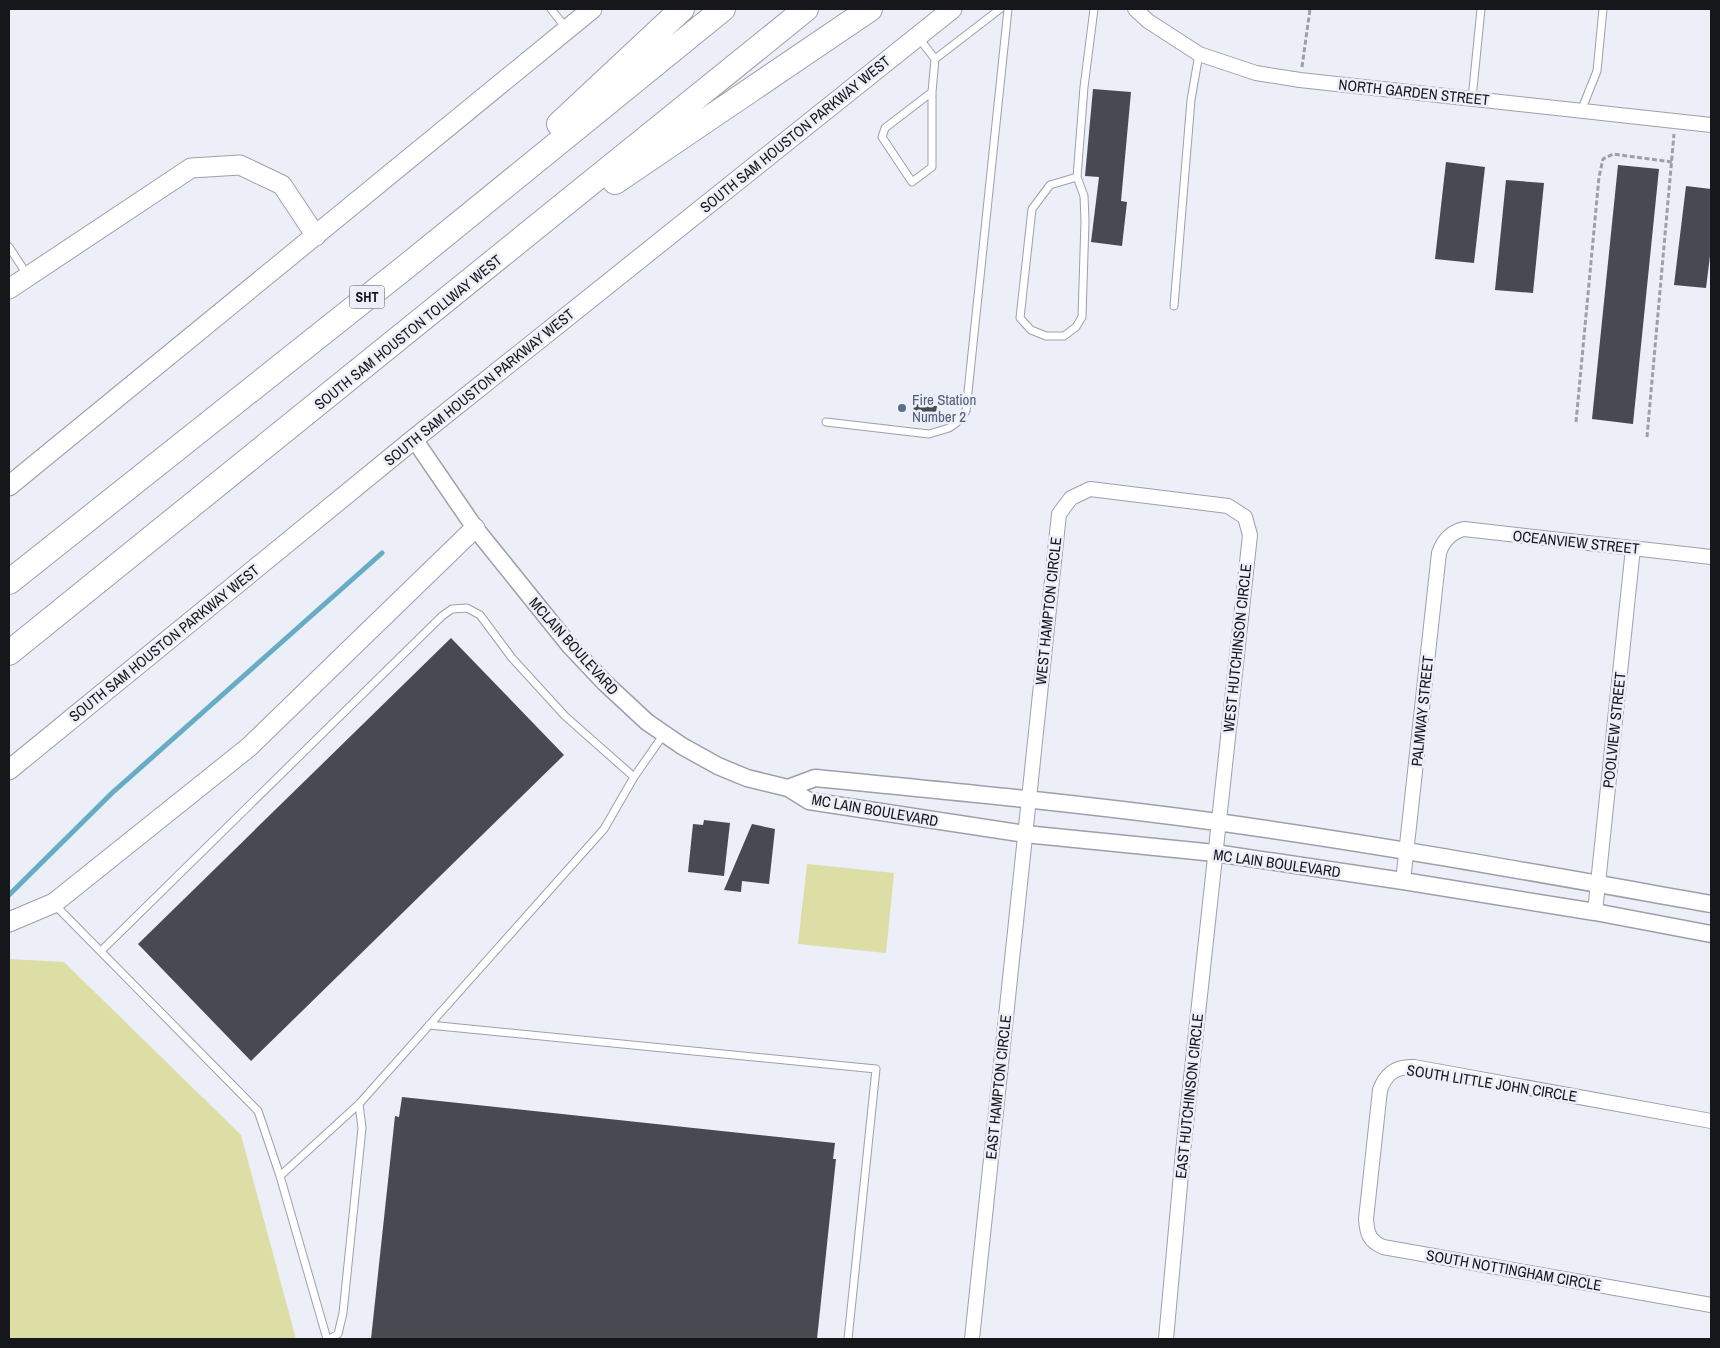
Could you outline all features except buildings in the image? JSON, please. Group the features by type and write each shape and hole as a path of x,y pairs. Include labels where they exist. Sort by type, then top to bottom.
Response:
{"highway":[{"path":"408,265 682,9"},
{"name":"SHT","path":"9,582 408,265 723,9"},
{"name":"SOUTH SAM HOUSTON TOLLWAY WEST","path":"9,653 806,9"},
{"path":"479,275 870,9"}],"main road":[{"path":"9,486 592,9"},
{"name":"SOUTH SAM HOUSTON PARKWAY WEST","path":"9,770 414,439 952,9"},
{"path":"9,289 191,168 240,164 282,185 316,236"},
{"path":"9,922 54,904 249,747 474,528"}],"street":[{"name":"NORTH GARDEN STREET","path":"1135,9 1148,21 1199,54 1256,73 1300,80 1711,125"},
{"name":"MCLAIN BOULEVARD","path":"414,439 474,528 570,646 605,683 647,722 682,746 725,769 747,778 788,788"},
{"name":"WEST HAMPTON CIRCLE","path":"1025,834 1058,514 1071,498 1090,489 1174,500"},
{"name":"WEST HUTCHINSON CIRCLE","path":"1174,500 1228,506 1245,516 1250,535 1215,853"},
{"name":"OCEANVIEW STREET","path":"1444,541 1454,533 1464,529 1711,557"},
{"name":"PALMWAY STREET","path":"1403,881 1439,553 1444,541"},
{"name":"POOLVIEW STREET","path":"1595,912 1633,548"},
{"name":"MC LAIN BOULEVARD","path":"788,788 815,778 1028,798 1218,822 1711,904"},
{"path":"891,814 894,786"},
{"name":"MC LAIN BOULEVARD","path":"788,788 810,801 891,814 1025,834 1215,853 1595,912 1711,934"},
{"name":"EAST HAMPTON CIRCLE","path":"972,1339 1025,834"},
{"name":"EAST HUTCHINSON CIRCLE","path":"1166,1339 1184,1142 1215,853"},
{"name":"SOUTH LITTLE JOHN CIRCLE","path":"1369,1188 1380,1090 1382,1083 1389,1074 1402,1067 1423,1069 1711,1121"},
{"name":"SOUTH NOTTINGHAM CIRCLE","path":"1369,1188 1366,1219 1368,1234 1374,1242 1383,1247 1711,1305"}],"lane":[{"path":"551,9 567,29"},
{"path":"935,59 1000,9"},
{"path":"826,422 929,434 950,428 956,424 966,411 1008,9"},
{"path":"1077,177 1050,185 1032,209 1020,318 1031,330 1046,336 1064,336 1076,327 1082,317 1085,221 1084,196 1077,177 1084,87 1094,9"},
{"path":"1472,99 1481,9"},
{"path":"1581,110 1597,71 1604,9"},
{"path":"918,36 935,59 932,92 932,166 912,182 882,137 885,128 932,92"},
{"path":"1174,306 1191,100 1199,54"},
{"path":"9,247 28,276"},
{"path":"101,951 442,616 452,609 466,608 480,615 512,658 565,716 634,777"},
{"path":"280,1176 359,1104 604,829 634,777 664,734"},
{"path":"54,904 258,1111 280,1176 328,1339 338,1334 343,1313 362,1128 359,1104"},
{"path":"429,1025 876,1069 848,1339"}],"path":[{"path":"1300,80 1310,9"},
{"path":"1648,437 1675,121"},
{"path":"1576,422 1599,177 1603,159 1613,154 1672,162"}],"green space":[{"path":"807,864 894,873 886,953 798,944"},
{"path":"9,959 64,962 241,1135 296,1339 9,1339"}],"waterway":[{"path":"9,895 112,793 382,553"}],"place":[{"name":"Fire Station Number 2","path":"902,408"}]}
